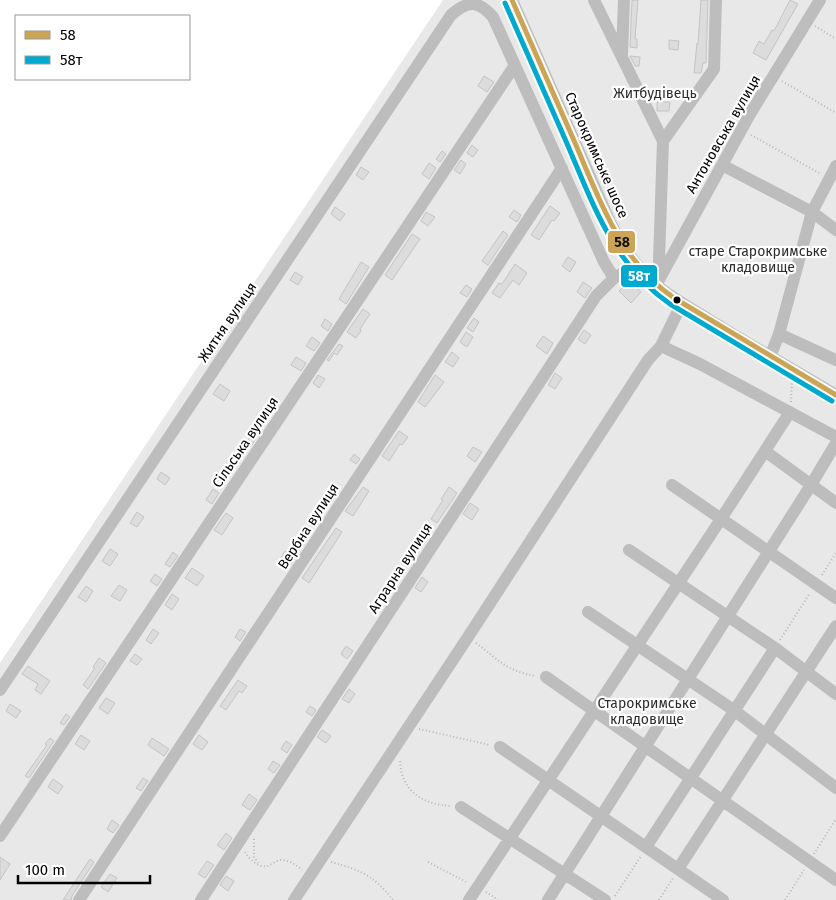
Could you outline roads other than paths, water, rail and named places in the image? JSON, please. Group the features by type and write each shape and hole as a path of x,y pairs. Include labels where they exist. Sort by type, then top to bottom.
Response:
{"street":[{"name":"Старокримське шосе","path":"512,0 610,222 637,266 656,285 682,303 770,358 836,394"},
{"path":"594,0 663,142 659,261 665,269"},
{"path":"621,58 624,0"},
{"path":"663,142 714,69 716,0"},
{"name":"Антоновська вулиця","path":"656,285 742,130 820,0"},
{"name":"Житня вулиця","path":"0,690 451,15 462,5 472,2 480,4 493,17 515,65"},
{"path":"515,65 604,262 614,278"},
{"name":"Сільська вулиця","path":"0,836 515,65"},
{"path":"722,165 812,212 836,230"},
{"path":"770,358 780,334 812,212 836,166"},
{"name":"Вербна вулиця","path":"79,900 562,168"},
{"name":"Аграрна вулиця","path":"202,900 596,296 614,278 637,266"},
{"path":"294,900 648,360 661,346 674,315 682,303"},
{"path":"780,334 836,360"},
{"path":"661,346 700,364 836,437"},
{"path":"469,900 790,412"},
{"path":"548,900 836,443"},
{"path":"765,451 836,503"},
{"path":"672,485 836,598"},
{"path":"629,550 774,648 836,694"},
{"path":"588,612 734,711 836,788"},
{"path":"678,870 836,626"},
{"path":"646,847 774,648"},
{"path":"546,677 836,880"},
{"path":"500,747 723,900"},
{"path":"461,807 605,900"}],"park label":[{"name":"Житбудівець","path":"655,93"},
{"name":"старе Старокримське кладовище","path":"758,260"},
{"name":"Старокримське кладовище","path":"647,712"}]}
